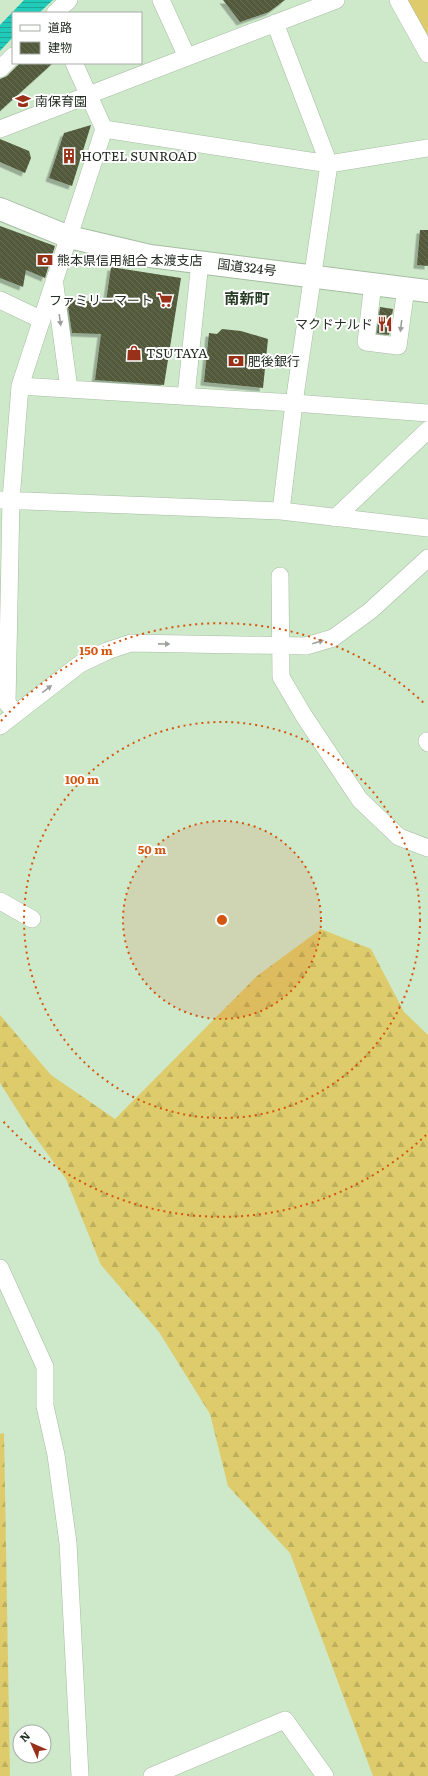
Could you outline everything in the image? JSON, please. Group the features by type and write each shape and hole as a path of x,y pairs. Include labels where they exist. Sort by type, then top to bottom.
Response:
{"highway":[{"name":"国道324号","path":"0,210 69,237 150,256 312,275 428,291"}],"street":[{"path":"56,12 69,0"},
{"path":"161,0 187,57"},
{"path":"0,129 336,0"},
{"path":"398,0 428,54"},
{"path":"275,23 329,164 294,403 281,510"},
{"path":"0,69 12,57"},
{"path":"0,726 8,707 6,500 20,386 104,129 74,64"},
{"path":"104,129 329,164 428,148"},
{"path":"186,396 200,262"},
{"path":"54,281 69,389"},
{"path":"373,283 366,342 372,343 398,346 406,288"},
{"path":"0,300 42,320"},
{"path":"20,386 428,413"},
{"path":"335,518 428,430"},
{"path":"6,500 281,510 335,518 428,528"},
{"path":"8,707 80,664 107,651 131,643 306,646 333,638 370,611 428,558"},
{"path":"280,576 281,677 304,716 360,800 399,837 428,848"},
{"path":"0,901 32,919"},
{"path":"0,1268 45,1367 45,1406 56,1455 68,1543 80,1776"},
{"path":"152,1776 285,1720 325,1776"}],"green space":[{"path":"406,0 428,0 428,39"},
{"path":"321,929 371,949 404,1012 428,1035 428,1776 373,1776 290,1553 228,1486 210,1414 159,1332 101,1265 66,1179 28,1127 0,1083 0,1015 51,1075 115,1119 257,976"},
{"path":"4,1433 10,1776 0,1776 0,1434"}],"water":[{"path":"24,0 53,0 40,12 12,12"},
{"path":"12,12 12,38 0,51 0,25"}],"building":[{"path":"223,0 285,0 269,12 240,22"},
{"path":"19,64 52,64 0,111 0,79 7,76"},
{"name":"HOTEL SUNROAD","path":"91,125 72,186 49,178 64,133"},
{"path":"0,139 29,151 31,158 25,173 0,162"},
{"path":"0,226 55,246 45,278 26,270 23,287 0,278"},
{"path":"420,230 428,230 428,266 417,265"},
{"name":"TSUTAYA","path":"111,267 181,278 164,385 95,380 101,334 72,333 67,300 106,302"},
{"path":"380,307 393,309 389,335 377,333"},
{"name":"肥後銀行","path":"222,329 241,331 268,339 263,388 204,382 209,333 217,334"}],"place":[{"name":"南保育園","path":"23,101"},
{"name":"HOTEL SUNROAD","path":"69,156"},
{"name":"熊本県信用組合 本渡支店","path":"45,260"},
{"name":"ファミリーマート","path":"165,300"},
{"name":"マクドナルド","path":"385,324"},
{"name":"TSUTAYA","path":"134,353"},
{"name":"肥後銀行","path":"236,361"}],"district":[{"name":"南新町","path":"247,299"}]}
